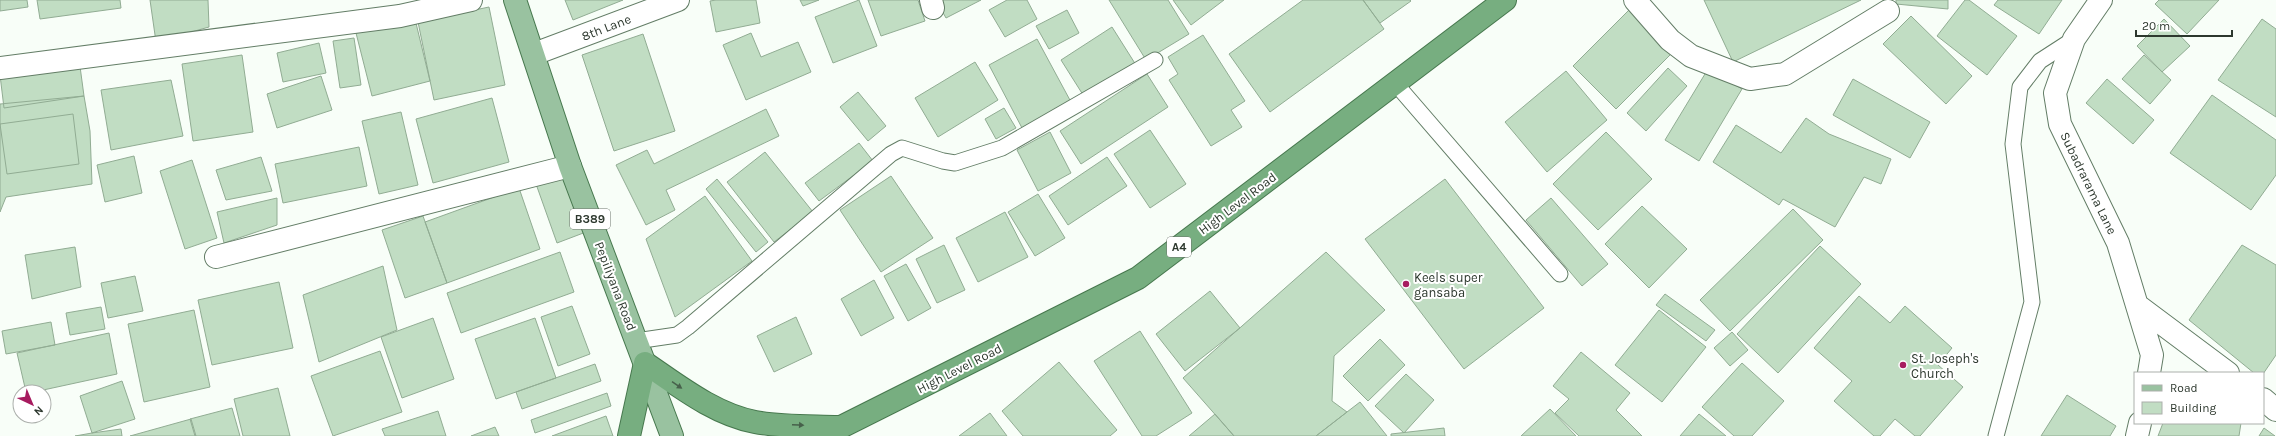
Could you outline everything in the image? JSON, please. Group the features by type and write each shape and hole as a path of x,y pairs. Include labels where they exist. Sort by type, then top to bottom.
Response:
{"highway":[{"name":"High Level Road","path":"819,436 841,427 1138,278 1505,0"},
{"path":"629,436 645,363 696,397 726,413 755,423 841,427"}],"main road":[{"name":"Pepiliyana Road","path":"515,0 570,166 672,436"}],"street":[{"path":"0,68 400,16 470,0"},
{"name":"8th Lane","path":"534,54 678,0"},
{"path":"1635,0 1670,40 1691,56 1750,79 1785,74 1888,11"},
{"name":"Subadrarama Lane","path":"2101,0 2074,39 2055,93 2060,124 2118,243 2152,355 2149,372"},
{"path":"216,257 570,166"},
{"path":"2137,305 2227,372"},
{"path":"2264,400 2276,410"},
{"path":"2137,436 2140,424"}],"lane":[{"path":"1996,436 2032,302 2013,144 2020,87 2040,61 2074,39"},
{"path":"636,341 677,335 891,154 902,148 943,161 955,163 1002,148 1154,60"},
{"path":"1395,83 1560,274"}],"building":[{"path":"0,0 27,0 28,7 0,11"},
{"path":"37,0 120,0 121,8 40,19"},
{"path":"150,0 208,0 209,27 156,42"},
{"path":"565,0 623,0 573,20"},
{"path":"756,0 760,23 716,32 710,1"},
{"path":"800,0 819,0 803,6"},
{"path":"859,0 877,46 833,63 815,17"},
{"path":"868,0 918,0 925,21 881,36"},
{"path":"936,0 981,0 946,18"},
{"path":"1007,0 1027,0 1037,19 1005,37 989,10"},
{"path":"1109,0 1168,0 1189,34 1146,60"},
{"path":"1173,0 1224,0 1191,25"},
{"path":"1303,0 1363,0 1384,29 1270,112 1229,54"},
{"path":"1363,0 1410,0 1411,1 1380,23"},
{"path":"1704,0 1861,0 1733,62"},
{"path":"1896,0 1948,0 1948,9 1896,4"},
{"path":"1965,0 1969,0 2017,36 1987,75 1937,36"},
{"path":"1998,0 2062,0 2039,34 1994,5"},
{"path":"2159,0 2219,0 2187,34 2155,4"},
{"path":"489,7 505,85 434,100 418,22"},
{"path":"1067,10 1079,33 1049,49 1036,26"},
{"path":"1629,10 1672,53 1616,109 1573,66"},
{"path":"1911,16 1972,76 1946,104 1883,44"},
{"path":"415,19 430,81 372,96 356,33"},
{"path":"2164,19 2190,46 2162,72 2137,46"},
{"path":"2262,19 2276,29 2276,117 2218,80"},
{"path":"1112,27 1136,65 1085,98 1061,60"},
{"path":"751,33 761,57 798,42 811,72 746,100 723,45"},
{"path":"643,34 675,131 614,151 582,55"},
{"path":"1203,35 1245,101 1231,110 1242,127 1211,146 1169,80 1178,74 1168,57"},
{"path":"354,38 361,85 340,88 333,41"},
{"path":"1037,39 1071,102 1022,128 989,65"},
{"path":"319,43 326,73 283,82 277,53"},
{"path":"242,55 253,132 193,141 182,64"},
{"path":"2144,55 2171,80 2150,104 2122,79"},
{"path":"79,59 84,96 4,108 0,75"},
{"path":"975,62 998,100 938,137 915,98"},
{"path":"1668,68 1687,86 1646,131 1627,113"},
{"path":"1708,69 1742,89 1699,161 1665,140"},
{"path":"1566,71 1607,120 1547,172 1505,122"},
{"path":"1147,74 1168,107 1081,164 1060,131"},
{"path":"321,76 332,110 277,128 267,94"},
{"path":"1853,79 1930,122 1910,158 1833,115"},
{"path":"2107,79 2154,120 2133,144 2086,103"},
{"path":"171,80 183,136 111,150 101,90"},
{"path":"858,92 886,126 868,141 840,107"},
{"path":"2212,95 2276,140 2276,175 2251,210 2170,153"},
{"path":"84,96 90,131 92,184 6,197 0,212 0,104"},
{"path":"492,98 509,162 433,183 416,119"},
{"path":"1004,108 1016,128 996,139 985,119"},
{"path":"766,109 779,136 666,190 675,210 646,225 616,165 647,150 654,164"},
{"path":"401,112 418,185 379,194 362,121"},
{"path":"73,114 79,164 7,174 0,124"},
{"path":"1806,118 1829,134 1891,159 1881,184 1864,177 1835,227 1783,199 1779,205 1713,162 1736,125 1781,153"},
{"path":"1150,130 1186,184 1150,208 1114,154"},
{"path":"1050,132 1071,173 1038,191 1017,150"},
{"path":"1606,132 1652,179 1598,230 1553,184"},
{"path":"859,143 873,161 819,201 805,183"},
{"path":"359,147 367,186 283,203 275,164"},
{"path":"765,152 813,212 774,242 727,182"},
{"path":"134,156 142,193 105,202 97,165"},
{"path":"261,157 272,191 226,200 216,170"},
{"path":"1107,157 1127,186 1068,225 1049,196"},
{"path":"192,160 217,238 185,249 160,171"},
{"path":"565,173 586,232 557,243 536,184"},
{"path":"891,176 933,238 881,272 840,210"},
{"path":"717,179 768,242 756,252 706,189"},
{"path":"1445,179 1544,308 1464,369 1365,239"},
{"path":"519,188 540,249 447,283 425,222"},
{"path":"1038,194 1065,238 1035,256 1008,212"},
{"path":"705,196 752,261 675,317 646,239"},
{"path":"277,198 277,225 224,243 217,212"},
{"path":"1551,198 1608,264 1582,286 1526,220"},
{"path":"1642,206 1687,249 1649,288 1605,244"},
{"path":"1793,209 1823,240 1730,331 1700,300"},
{"path":"1005,212 1028,257 978,282 956,238"},
{"path":"423,216 447,283 405,298 382,230"},
{"path":"944,245 965,290 937,303 916,259"},
{"path":"2242,245 2276,265 2276,355 2264,373 2253,372 2189,320"},
{"path":"1820,246 1861,284 1778,373 1737,334"},
{"path":"75,247 81,287 32,299 25,255"},
{"path":"560,252 574,292 461,333 447,293"},
{"path":"1326,252 1385,310 1334,356 1332,401 1347,412 1316,436 1234,436 1183,378"},
{"path":"906,264 931,308 908,321 884,276"},
{"path":"383,266 397,330 319,362 303,295"},
{"path":"135,276 143,311 108,318 101,283"},
{"path":"874,280 894,318 861,336 841,299"},
{"path":"279,282 293,348 212,365 198,300"},
{"path":"1210,291 1240,328 1185,371 1156,334"},
{"path":"1665,294 1715,330 1706,341 1656,305"},
{"path":"1859,296 1890,323 1905,306 1952,348 1938,365 1963,387 1920,436 1915,436 1895,419 1880,436 1874,436 1834,401 1852,381 1814,348"},
{"path":"572,306 590,354 558,366 541,317"},
{"path":"101,307 105,329 70,335 66,313"},
{"path":"194,310 210,387 144,402 128,324"},
{"path":"1659,310 1706,347 1662,402 1615,365"},
{"path":"796,317 812,354 774,372 757,336"},
{"path":"433,318 454,379 402,398 381,337"},
{"path":"535,318 556,378 496,399 475,339"},
{"path":"51,322 55,345 6,354 2,331"},
{"path":"1140,331 1192,413 1156,436 1142,436 1094,361"},
{"path":"1732,332 1748,350 1730,366 1714,348"},
{"path":"109,333 117,374 52,388 52,384 24,384 17,353"},
{"path":"1380,339 1405,365 1368,401 1343,376"},
{"path":"380,351 402,412 333,436 311,376"},
{"path":"1581,352 1630,393 1616,410 1642,436 1579,436 1555,413 1569,399 1553,386"},
{"path":"1059,362 1117,430 1110,436 1023,436 1002,411"},
{"path":"1742,363 1784,401 1752,436 1734,436 1702,407"},
{"path":"595,364 601,381 522,409 516,392"},
{"path":"1406,374 1434,400 1404,433 1375,406"},
{"path":"122,381 135,419 92,433 80,396"},
{"path":"278,388 290,436 243,436 234,399"},
{"path":"607,393 611,406 535,433 531,420"},
{"path":"2067,395 2116,426 2110,436 2041,436"},
{"path":"1360,402 1387,436 1316,436 1347,412"},
{"path":"232,408 240,436 195,436 190,419"},
{"path":"1550,409 1576,436 1521,436"},
{"path":"438,411 446,436 385,436 382,429"},
{"path":"990,413 1007,436 959,436"},
{"path":"1215,414 1234,436 1189,436"},
{"path":"1699,414 1726,436 1680,436"},
{"path":"606,416 613,436 552,436"},
{"path":"191,419 196,436 130,436"},
{"path":"2163,424 2241,424 2239,436 2158,436"},
{"path":"495,427 499,436 471,436"},
{"path":"1444,428 1445,436 1391,436 1391,434"},
{"path":"2264,428 2275,436 2259,436"},
{"path":"121,429 122,436 75,436 92,433"}],"place":[{"name":"Keels super gansaba","path":"1406,284"},
{"name":"St. Joseph's Church","path":"1903,365"}]}
